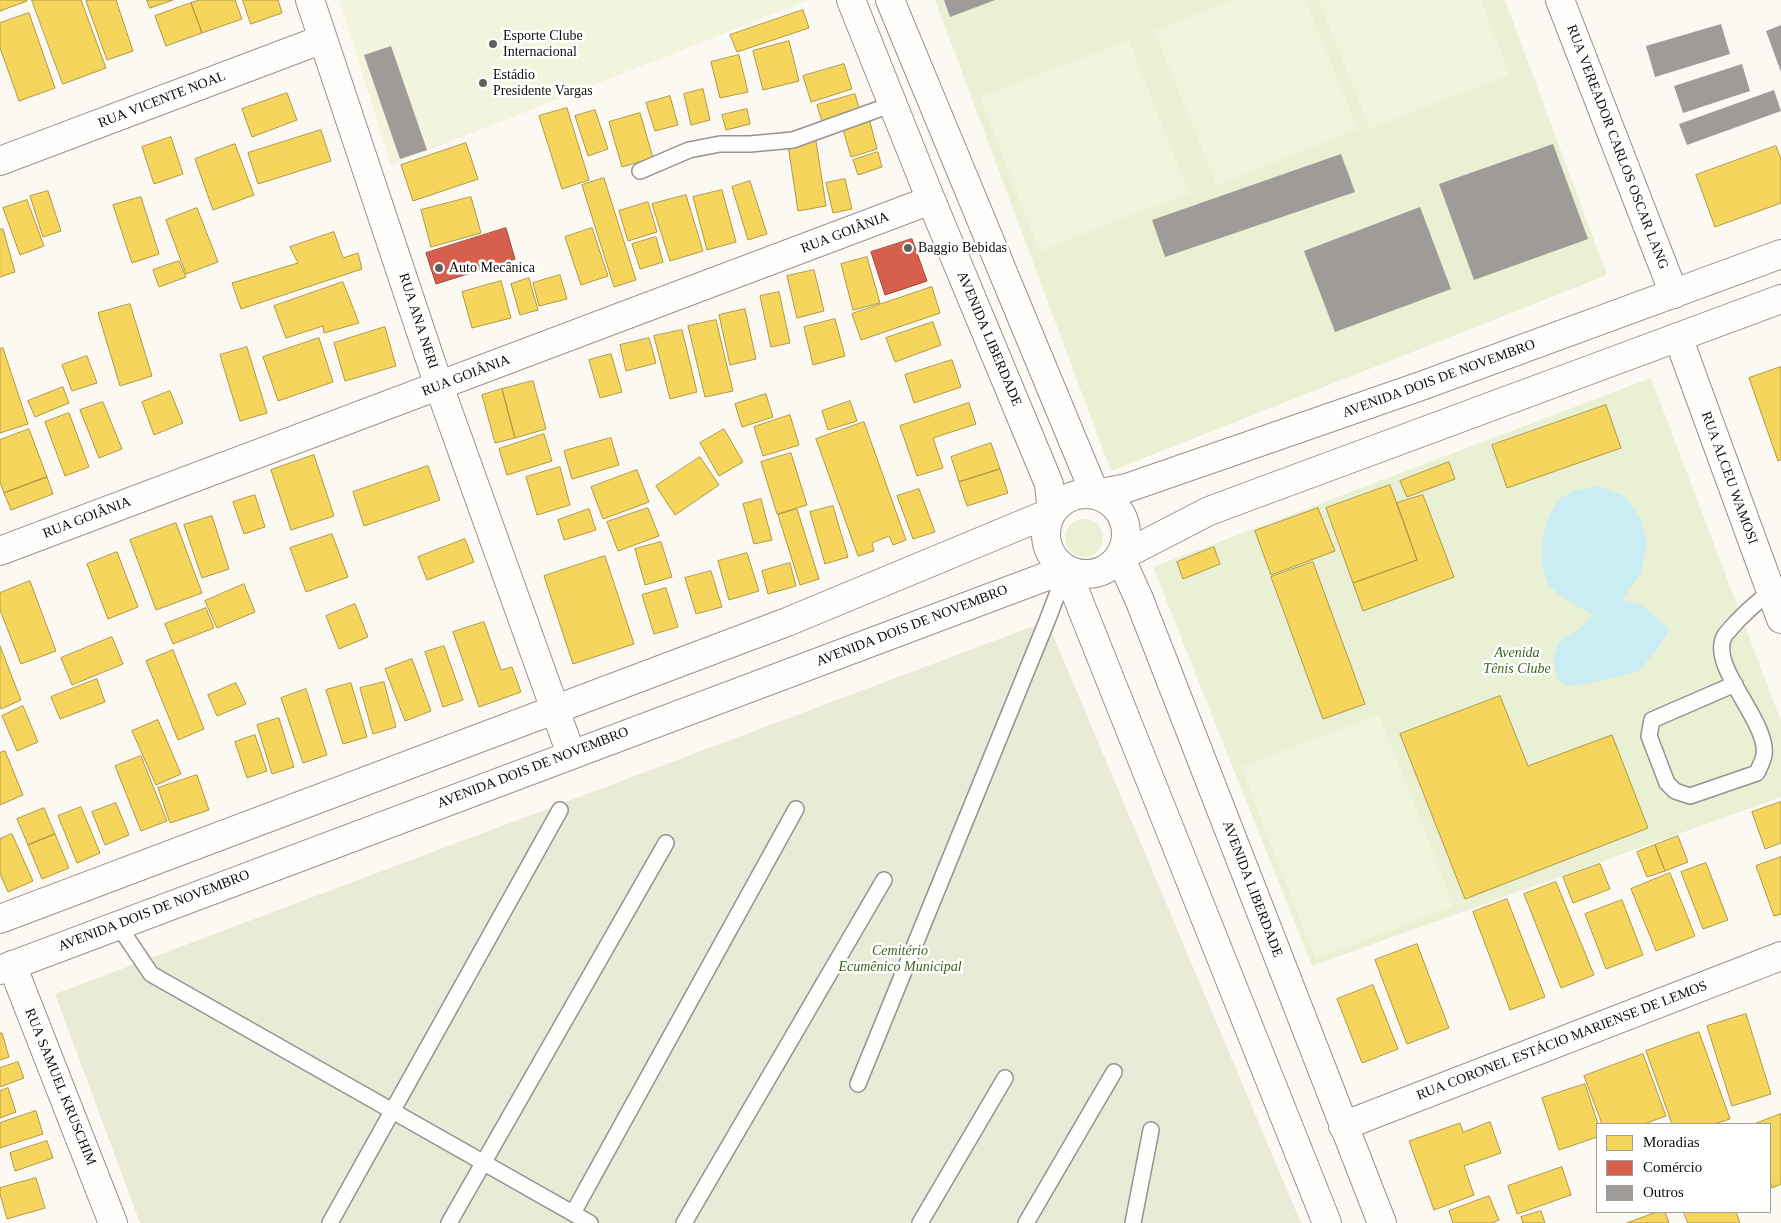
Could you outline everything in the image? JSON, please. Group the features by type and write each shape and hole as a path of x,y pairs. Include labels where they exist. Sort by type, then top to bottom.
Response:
{"street":[{"name":"RUA ANA NERI","path":"310,0 439,386 570,754"},
{"name":"AVENIDA LIBERDADE","path":"851,0 931,200 1049,484 1052,512"},
{"path":"890,0 1095,494"},
{"name":"RUA VEREADOR CARLOS OSCAR LANG","path":"1560,0 1674,294 1678,338"},
{"name":"RUA VICENTE NOAL","path":"0,161 323,39"},
{"name":"RUA GOIÂNIA","path":"0,551 931,200"},
{"name":"AVENIDA DOIS DE NOVEMBRO","path":"1095,494 1127,488 1421,386 1781,254"},
{"path":"1120,556 1126,538 1124,519 1112,503 1095,494 1083,494 1071,497 1060,503 1052,512 1046,527 1047,544 1054,558 1066,569 1080,574 1095,573 1109,567 1120,556 1209,511 1781,299"},
{"name":"RUA ALCEU WAMOSI","path":"1678,338 1781,620"},
{"path":"0,919 787,622 1052,512"},
{"name":"AVENIDA LIBERDADE","path":"1120,556 1139,599 1382,1223"},
{"path":"1066,569 1327,1223"},
{"name":"AVENIDA DOIS DE NOVEMBRO","path":"4,963 118,925 1066,569"},
{"name":"RUA CORONEL ESTÁCIO MARIENSE DE LEMOS","path":"1344,1126 1781,956"},
{"name":"RUA SAMUEL KRUSCHIM","path":"4,963 113,1223"}],"lane":[{"path":"640,171 697,148 720,144 750,144 793,140 893,104"},
{"path":"858,1084 1047,621 1066,569"},
{"path":"1735,684 1652,720 1649,736 1668,783 1675,791 1690,796 1757,773 1764,755 1763,739 1725,664 1721,652 1724,637 1752,606 1771,592"},
{"path":"574,1214 796,809"},
{"path":"330,1223 560,810"},
{"path":"449,1223 666,843"},
{"path":"684,1223 884,880"},
{"path":"118,925 151,974 590,1223"},
{"path":"1026,1223 1114,1072"},
{"path":"920,1223 1005,1078"},
{"path":"1133,1223 1151,1130"}],"green space":[{"name":"Estádio Presidente Vargas","path":"339,0 809,0 391,165"},
{"path":"935,0 1505,0 1607,275 1111,471"},
{"path":"1233,0 1306,0 1358,129 1216,185 1154,31"},
{"path":"1318,0 1481,0 1510,74 1370,129"},
{"path":"1129,40 1189,193 1039,251 980,97"},
{"name":"Avenida Tênis Clube","path":"1651,378 1781,721 1781,797 1312,966 1153,567"},
{"path":"1084,519 1097,525 1103,538 1097,551 1084,557 1071,551 1065,538 1071,525"},
{"name":"Cemitério Ecumênico Municipal","path":"1047,621 1301,1223 140,1223 55,994"},
{"path":"1379,714 1454,906 1315,959 1241,767"}],"water":[{"path":"1598,486 1624,496 1640,518 1647,542 1641,574 1622,599 1643,606 1669,629 1658,648 1639,671 1586,684 1566,686 1557,678 1553,657 1560,641 1579,630 1593,615 1561,596 1550,586 1542,562 1543,541 1551,511 1560,499 1575,491"}],"building: Moradias":[{"path":"0,0 27,0 27,1 0,11"},
{"path":"32,0 81,0 106,68 63,84"},
{"path":"116,0 133,51 107,60 86,1"},
{"path":"147,0 173,0 150,8"},
{"path":"200,0 235,0 242,19 202,33 191,3"},
{"path":"243,0 278,0 282,13 251,24"},
{"path":"191,3 202,33 166,46 155,16"},
{"path":"803,10 809,28 737,52 730,35"},
{"path":"29,13 55,88 19,101 0,48 0,23"},
{"path":"789,41 799,81 763,90 753,51"},
{"path":"739,55 748,92 720,98 711,62"},
{"path":"844,64 852,89 811,102 803,76"},
{"path":"703,89 710,120 691,125 684,94"},
{"path":"287,93 297,120 252,137 242,109"},
{"path":"855,94 860,111 822,122 817,105"},
{"path":"670,96 678,125 655,131 646,103"},
{"path":"567,108 589,180 562,189 539,116"},
{"path":"747,109 750,124 726,130 722,115"},
{"path":"595,110 608,149 588,156 575,116"},
{"path":"640,113 653,158 622,167 609,122"},
{"path":"869,118 877,149 851,157 842,126"},
{"path":"321,130 331,161 258,184 248,153"},
{"path":"171,137 183,174 154,184 142,147"},
{"path":"816,141 826,206 798,211 788,145"},
{"path":"466,143 478,179 413,201 401,165"},
{"path":"235,144 254,195 213,210 195,159"},
{"path":"1776,146 1781,159 1781,203 1715,227 1696,175"},
{"path":"878,152 882,167 858,175 853,160"},
{"path":"604,178 636,280 614,287 582,185"},
{"path":"845,179 852,209 833,213 826,183"},
{"path":"750,181 767,234 748,240 732,187"},
{"path":"722,190 736,242 707,250 693,197"},
{"path":"48,191 61,231 43,237 30,196"},
{"path":"686,195 703,251 670,261 652,204"},
{"path":"141,197 159,254 132,263 113,205"},
{"path":"471,197 481,233 431,247 421,210"},
{"path":"27,200 44,246 20,255 3,208"},
{"path":"648,202 657,232 628,241 619,211"},
{"path":"197,208 218,262 186,274 166,220"},
{"path":"592,228 608,276 581,285 565,237"},
{"path":"0,229 3,229 15,272 0,277"},
{"path":"334,232 343,258 358,253 362,269 241,309 232,283 298,263 290,247"},
{"path":"656,237 663,262 640,269 632,244"},
{"path":"867,257 880,303 853,310 841,264"},
{"path":"179,261 186,277 159,287 153,270"},
{"path":"814,270 824,311 797,318 787,276"},
{"path":"560,275 567,299 539,306 533,283"},
{"path":"529,278 538,310 520,315 511,284"},
{"path":"501,281 511,318 472,328 462,292"},
{"path":"343,282 359,323 324,333 323,326 286,338 274,306"},
{"path":"932,287 940,313 861,340 852,314"},
{"path":"779,292 790,343 771,347 760,296"},
{"path":"130,304 152,376 120,386 98,313"},
{"path":"745,309 756,359 730,365 719,315"},
{"path":"835,319 845,356 813,365 804,327"},
{"path":"716,320 733,391 705,397 688,326"},
{"path":"933,322 941,345 895,362 886,338"},
{"path":"385,327 396,366 345,381 334,343"},
{"path":"682,330 697,392 670,399 654,336"},
{"path":"319,338 333,382 278,401 263,357"},
{"path":"649,338 656,363 626,371 620,345"},
{"path":"247,347 267,413 240,421 220,355"},
{"path":"3,348 28,424 0,433 0,349"},
{"path":"611,354 622,392 600,398 589,360"},
{"path":"87,356 97,383 72,391 62,365"},
{"path":"952,360 961,387 914,403 905,375"},
{"path":"1781,367 1781,460 1778,461 1749,378"},
{"path":"533,381 546,429 515,438 502,389"},
{"path":"63,387 69,403 35,417 28,401"},
{"path":"502,389 515,438 495,443 482,395"},
{"path":"170,391 183,423 154,435 142,402"},
{"path":"766,394 773,417 742,427 735,404"},
{"path":"850,401 857,421 828,430 822,411"},
{"path":"103,402 122,449 99,458 80,410"},
{"path":"969,403 976,424 933,438 943,468 917,476 900,426"},
{"path":"1606,405 1621,448 1507,488 1492,445"},
{"path":"69,413 89,467 65,476 45,422"},
{"path":"790,415 799,445 763,456 754,427"},
{"path":"864,422 906,540 893,545 889,536 872,543 874,551 858,556 816,439"},
{"path":"29,429 47,477 4,493 0,482 0,440"},
{"path":"724,429 743,462 719,476 700,443"},
{"path":"544,434 552,461 507,475 499,449"},
{"path":"611,438 619,465 572,479 564,451"},
{"path":"991,443 1000,469 959,482 951,457"},
{"path":"791,453 807,505 777,514 761,462"},
{"path":"314,455 334,516 291,530 271,470"},
{"path":"700,457 719,485 675,515 656,486"},
{"path":"1449,462 1455,479 1407,497 1400,481"},
{"path":"428,466 440,500 364,526 353,492"},
{"path":"560,467 570,505 537,515 526,477"},
{"path":"1000,469 1008,493 967,506 959,482"},
{"path":"637,470 649,502 603,519 591,487"},
{"path":"47,477 53,494 11,510 4,493"},
{"path":"1390,485 1417,560 1353,583 1326,508"},
{"path":"919,489 935,532 913,539 897,496"},
{"path":"255,495 265,527 244,534 233,502"},
{"path":"1423,495 1454,577 1363,611 1353,583 1417,560 1397,503"},
{"path":"761,499 772,540 754,544 743,504"},
{"path":"833,506 848,557 825,564 810,512"},
{"path":"648,508 659,536 618,551 607,522"},
{"path":"1318,508 1335,551 1271,575 1255,531"},
{"path":"589,509 596,530 564,540 558,520"},
{"path":"797,509 819,579 800,585 778,515"},
{"path":"212,516 229,569 202,578 184,525"},
{"path":"176,523 202,593 156,610 130,540"},
{"path":"332,534 348,577 306,592 290,548"},
{"path":"465,539 474,562 427,580 418,557"},
{"path":"661,542 672,577 645,585 635,549"},
{"path":"1214,547 1220,564 1183,579 1177,562"},
{"path":"117,552 138,607 108,619 87,564"},
{"path":"747,553 759,591 729,600 718,561"},
{"path":"605,556 634,644 573,664 544,576"},
{"path":"1313,562 1365,704 1323,719 1271,577"},
{"path":"790,563 796,586 768,594 762,571"},
{"path":"711,571 722,607 696,614 685,578"},
{"path":"30,581 56,651 21,664 0,610 0,593"},
{"path":"244,584 255,612 217,628 205,601"},
{"path":"666,588 678,627 654,634 642,595"},
{"path":"355,604 368,637 339,649 326,616"},
{"path":"206,608 214,628 173,644 165,624"},
{"path":"484,622 501,670 512,667 521,692 479,707 453,632"},
{"path":"112,637 123,664 72,685 61,658"},
{"path":"0,646 21,700 1,709 0,707"},
{"path":"444,646 463,700 443,707 425,652"},
{"path":"173,650 204,729 178,740 146,661"},
{"path":"412,659 431,711 405,721 385,669"},
{"path":"97,679 105,702 60,719 51,697"},
{"path":"384,682 396,727 373,734 360,688"},
{"path":"236,683 246,704 217,716 208,695"},
{"path":"351,683 367,737 343,744 326,690"},
{"path":"306,689 327,755 303,763 281,698"},
{"path":"1500,696 1528,766 1612,735 1648,828 1465,899 1400,734"},
{"path":"23,706 38,742 17,751 2,716"},
{"path":"279,718 294,767 272,774 257,725"},
{"path":"158,720 181,774 156,785 132,731"},
{"path":"255,735 267,771 247,778 235,742"},
{"path":"5,751 23,795 0,805 0,753"},
{"path":"141,756 167,821 141,831 115,766"},
{"path":"197,775 209,810 170,823 158,788"},
{"path":"1781,802 1781,843 1765,849 1752,812"},
{"path":"116,803 129,835 105,845 92,812"},
{"path":"81,807 100,853 77,863 58,816"},
{"path":"44,808 55,834 28,845 17,819"},
{"path":"12,834 33,881 8,892 0,874 0,839"},
{"path":"55,834 69,868 42,879 28,845"},
{"path":"1678,836 1688,862 1665,871 1655,845"},
{"path":"1655,845 1665,871 1647,877 1637,852"},
{"path":"1781,857 1781,914 1774,916 1756,866"},
{"path":"1706,863 1728,920 1703,929 1681,872"},
{"path":"1600,864 1610,889 1573,903 1563,877"},
{"path":"1670,873 1695,936 1656,951 1631,889"},
{"path":"1556,882 1594,975 1561,988 1524,894"},
{"path":"1507,899 1545,997 1510,1010 1473,912"},
{"path":"1622,900 1643,955 1606,969 1585,914"},
{"path":"1417,944 1449,1028 1407,1044 1375,960"},
{"path":"1373,985 1398,1049 1362,1063 1337,999"},
{"path":"1746,1014 1771,1094 1732,1106 1707,1026"},
{"path":"1699,1032 1730,1119 1717,1123 1672,1123 1646,1051"},
{"path":"0,1033 2,1033 9,1057 0,1060"},
{"path":"1643,1054 1666,1116 1647,1123 1602,1123 1584,1076"},
{"path":"18,1062 24,1078 0,1087 0,1068"},
{"path":"1585,1084 1598,1123 1596,1123 1596,1137 1559,1150 1542,1098"},
{"path":"8,1088 16,1112 0,1118 0,1091"},
{"path":"36,1111 43,1134 0,1148 0,1123"},
{"path":"1781,1114 1781,1184 1772,1188 1771,1123 1757,1123"},
{"path":"1490,1122 1501,1153 1464,1166 1474,1195 1434,1210 1409,1141 1460,1123 1463,1132"},
{"path":"47,1141 53,1158 15,1171 10,1153"},
{"path":"1562,1167 1571,1195 1517,1214 1508,1186"},
{"path":"36,1178 45,1208 7,1219 0,1188"},
{"path":"1489,1196 1499,1220 1492,1223 1453,1223 1449,1211"},
{"path":"1541,1211 1545,1223 1523,1223 1521,1217"},
{"path":"1654,1213 1665,1213 1669,1223 1627,1223"},
{"path":"1684,1213 1736,1213 1740,1223 1688,1223"}],"building: Comércio":[{"path":"506,228 515,259 436,284 426,253"},
{"path":"912,239 927,281 885,295 871,252"}],"building: Outros":[{"path":"944,0 995,0 950,17"},
{"path":"1721,24 1730,54 1655,77 1646,46"},
{"path":"1781,25 1781,72 1766,31"},
{"path":"391,46 427,150 400,159 364,55"},
{"path":"1742,64 1750,91 1683,113 1674,86"},
{"path":"1774,90 1781,111 1687,145 1679,124"},
{"path":"1553,144 1588,239 1474,280 1439,184"},
{"path":"1341,154 1355,192 1165,257 1152,220"},
{"path":"1420,207 1451,289 1335,332 1304,251"}],"place":[{"name":"Esporte Clube Internacional","path":"493,44"},
{"name":"Estádio Presidente Vargas","path":"483,83"},
{"name":"Baggio Bebidas","path":"908,248"},
{"name":"Auto Mecânica","path":"439,268"}]}
